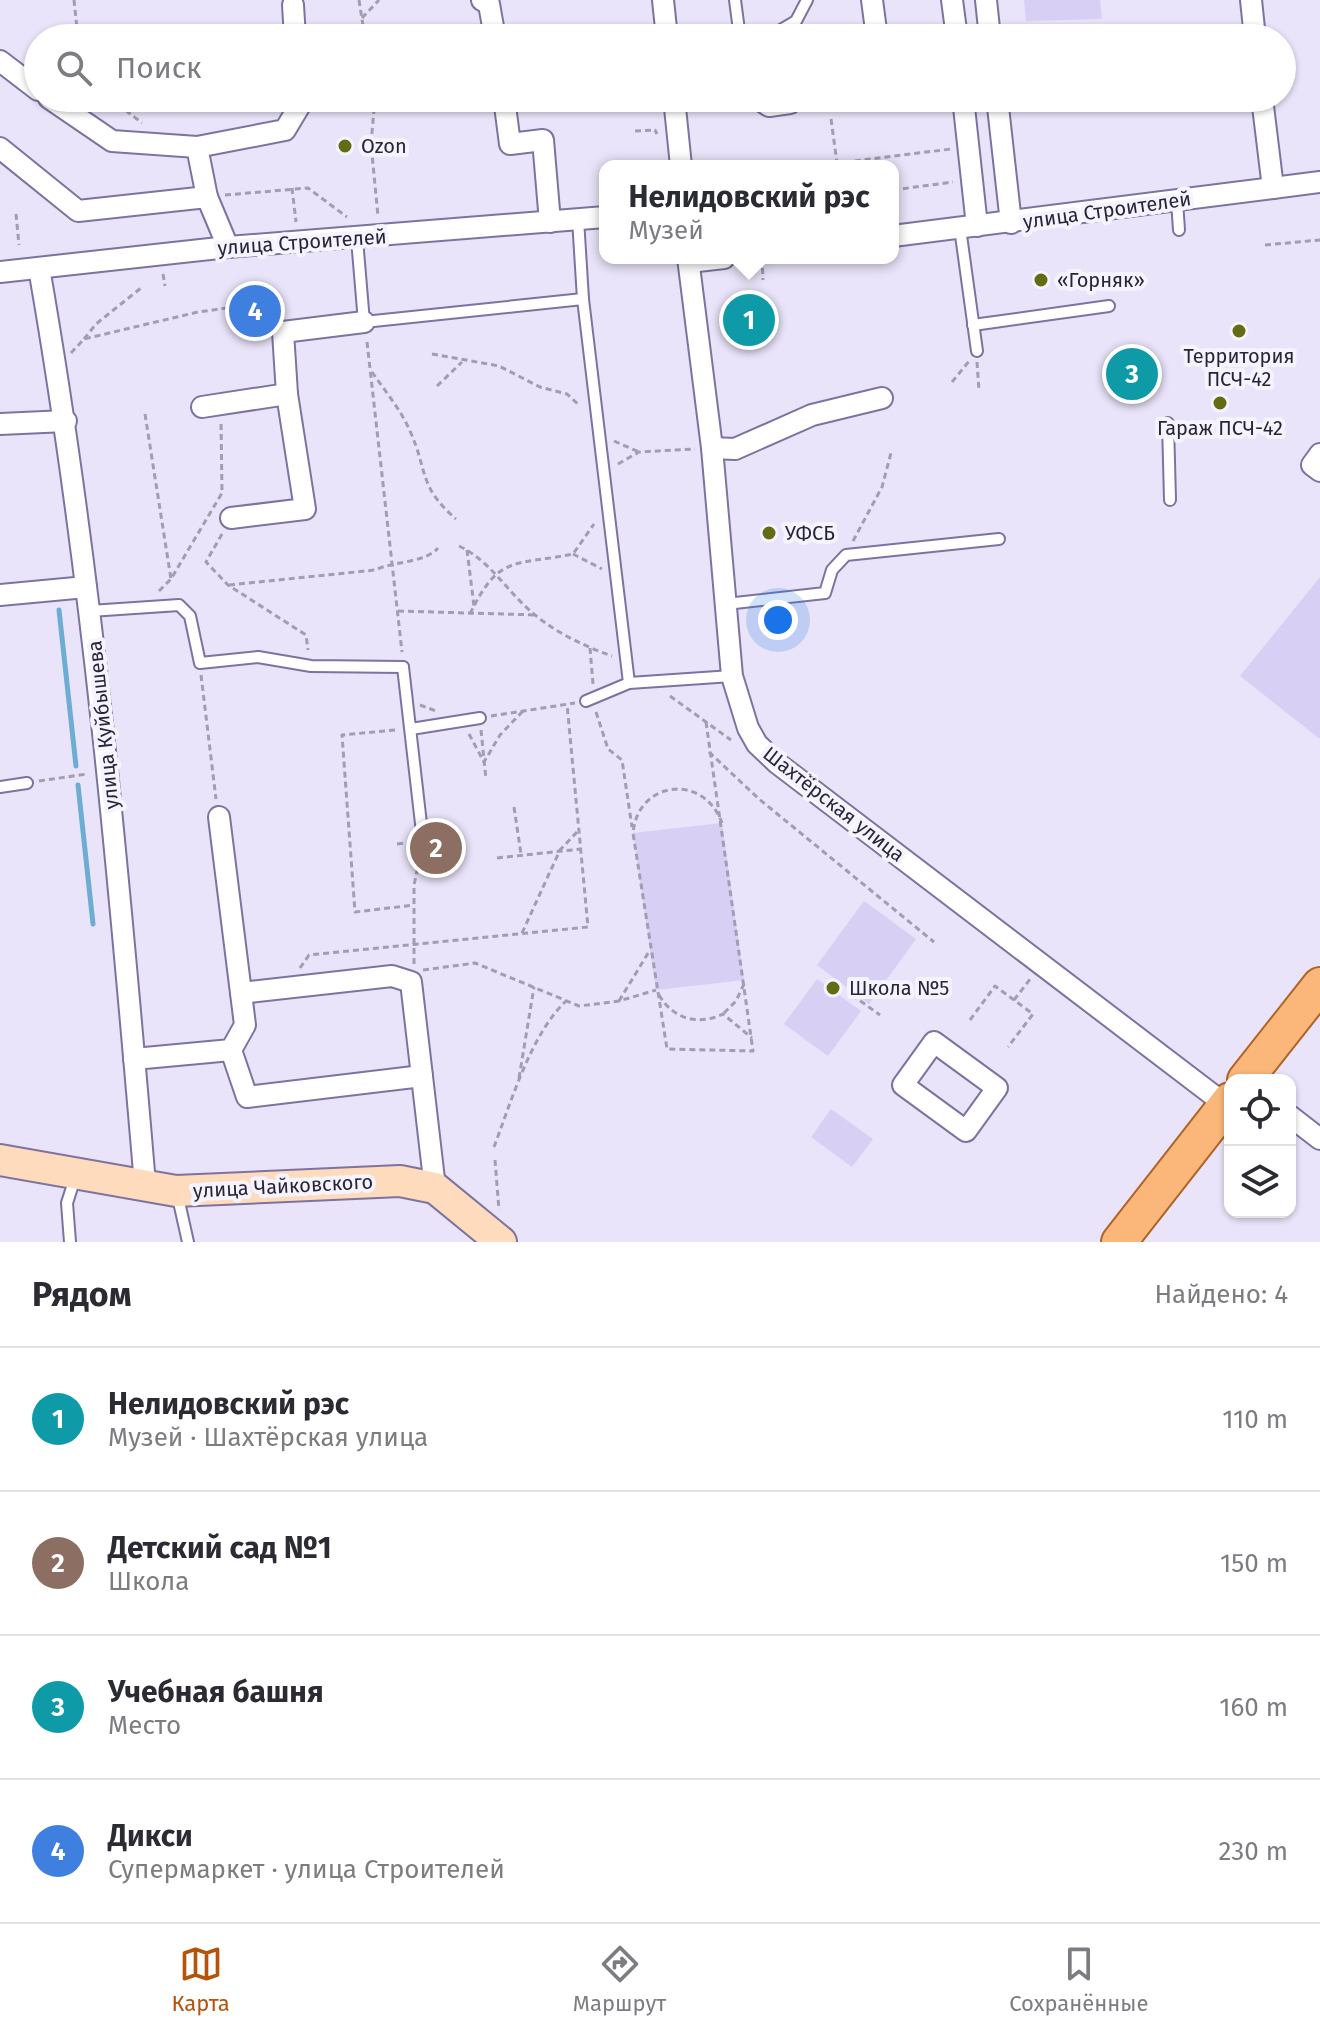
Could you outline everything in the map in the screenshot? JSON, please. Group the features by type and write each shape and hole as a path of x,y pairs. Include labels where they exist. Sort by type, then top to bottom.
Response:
{"main road":[{"path":"1250,1074 1320,985"},
{"path":"1119,1242 1224,1108"}],"street":[{"path":"482,0 489,4 493,24"},
{"path":"663,0 666,24"},
{"path":"872,0 875,24"},
{"path":"952,0 955,24"},
{"path":"986,0 989,24"},
{"path":"1251,0 1254,24"},
{"path":"293,5 294,24"},
{"path":"0,61 24,79"},
{"path":"70,112 112,141 197,147 285,130 296,112"},
{"path":"506,112 510,144 543,140 550,222"},
{"path":"675,112 680,160"},
{"path":"965,112 972,179 969,227"},
{"path":"999,112 1011,223"},
{"path":"1264,112 1273,188"},
{"path":"197,147 207,197 228,247"},
{"path":"0,148 78,211 207,197"},
{"name":"улица Строителей","path":"899,235 1320,182"},
{"name":"улица Строителей","path":"0,272 355,230 599,217"},
{"name":"Шахтёрская улица","path":"689,264 712,448 732,676 748,728 757,744 777,763 1042,964 1224,1088"},
{"name":"улица Куйбышева","path":"39,268 66,421 90,611 108,771 145,1184"},
{"path":"231,518 305,509 287,394 283,332 364,322"},
{"path":"212,405 287,394"},
{"path":"712,448 735,449 812,415 882,398"},
{"path":"0,424 66,421"},
{"path":"1320,454 1312,465 1320,471"},
{"path":"0,595 86,587"},
{"path":"219,817 245,1025 231,1050 247,1097 422,1076"},
{"path":"241,993 392,976 411,982 435,1188"},
{"path":"934,1042 997,1088 966,1131 903,1085 934,1042"},
{"path":"134,1059 231,1050"},
{"path":"1296,1121 1320,1139"},
{"name":"улица Чайковского","path":"0,1160 176,1191 400,1181 435,1188 500,1228"}],"lane":[{"path":"735,0 738,24"},
{"path":"791,24 796,21 807,0"},
{"path":"1177,201 1179,230"},
{"path":"578,219 583,299 629,683"},
{"path":"969,227 977,351"},
{"path":"355,230 364,322 583,299"},
{"path":"973,325 1109,306"},
{"path":"1168,423 1170,500"},
{"path":"726,604 825,593 832,570 846,555 999,539"},
{"path":"90,611 179,605 190,616 200,663 258,657 311,666 403,667 423,841"},
{"path":"586,701 629,683 732,676"},
{"path":"411,729 480,718"},
{"path":"0,787 27,783"},
{"path":"70,1242 67,1203 76,1173"},
{"path":"176,1191 188,1242"}],"path":[{"path":"74,0 77,24"},
{"path":"359,0 363,24"},
{"path":"362,18 379,0"},
{"path":"127,112 169,146"},
{"path":"374,112 371,144 378,216"},
{"path":"831,112 837,160"},
{"path":"635,131 655,130 661,141"},
{"path":"862,160 969,147"},
{"path":"899,189 972,179"},
{"path":"292,188 296,222"},
{"path":"207,197 308,188 355,230"},
{"path":"16,214 19,245"},
{"path":"1265,245 1320,240"},
{"path":"762,264 763,280"},
{"path":"68,356 96,324 141,288"},
{"path":"84,339 198,312 272,302"},
{"path":"364,322 403,667"},
{"path":"952,382 977,351"},
{"path":"977,351 979,391"},
{"path":"432,354 462,362 499,366 540,387 567,394 598,428 639,452"},
{"path":"437,386 462,362"},
{"path":"370,369 410,431 430,492 456,519"},
{"path":"145,607 153,592 160,591 171,579 222,493 212,405"},
{"path":"145,414 171,579"},
{"path":"604,472 639,452 712,448"},
{"path":"846,555 882,487 891,453"},
{"path":"573,554 608,504"},
{"path":"231,518 206,562 228,585 306,635 311,666"},
{"path":"459,546 482,558 538,615 580,645 627,662"},
{"path":"228,585 361,572 392,562 431,556 438,548"},
{"path":"467,550 474,606"},
{"path":"470,614 483,587 520,560 573,554 616,576"},
{"path":"398,611 538,615"},
{"path":"200,663 219,817"},
{"path":"650,682 731,740"},
{"path":"486,779 480,718 586,701"},
{"path":"309,955 588,927 567,704"},
{"path":"484,762 500,735 523,711"},
{"path":"462,721 484,762"},
{"path":"622,760 667,1049 753,1051 706,722"},
{"path":"411,729 342,735 355,912 414,905"},
{"path":"709,752 759,799 934,942"},
{"path":"27,783 108,771"},
{"path":"633,833 635,819 647,800 673,788 701,794 712,803 722,823"},
{"path":"514,807 521,855"},
{"path":"522,933 560,850 579,830"},
{"path":"463,836 423,841 414,905 413,971 475,963 579,1006 619,1001 656,990"},
{"path":"497,858 581,849"},
{"path":"619,1001 650,949"},
{"path":"1014,1000 1042,964"},
{"path":"656,990 667,1007 682,1017 701,1020 723,1014 736,1001 744,980"},
{"path":"970,1020 995,986 1033,1014 1008,1047"},
{"path":"518,1082 534,987"},
{"path":"852,995 880,1015"},
{"path":"494,1147 518,1082 554,1012 566,1001"},
{"path":"723,1014 752,1038"},
{"path":"495,1160 500,1228"}],"shaded area":[{"path":"1024,0 1100,0 1102,19 1026,21"},
{"path":"1320,577 1320,739 1240,676"},
{"path":"722,823 744,980 656,990 633,833"},
{"path":"864,901 916,939 869,1004 817,965"},
{"path":"817,979 861,1011 828,1056 784,1024"},
{"path":"831,1109 873,1139 852,1167 811,1137"}],"waterway":[{"path":"59,610 76,766"},
{"path":"78,785 93,924"}],"place":[{"name":"Ozon","path":"345,146"},
{"name":"«Горняк»","path":"1041,280"},
{"name":"Дикси","path":"255,311"},
{"name":"Нелидовский рэс","path":"749,320"},
{"name":"Территория ПСЧ-42","path":"1239,331"},
{"name":"Учебная башня","path":"1132,374"},
{"name":"Гараж ПСЧ-42","path":"1220,403"},
{"name":"УФСБ","path":"769,533"},
{"name":"Детский сад №1","path":"436,848"},
{"name":"Школа №5","path":"833,988"}]}
